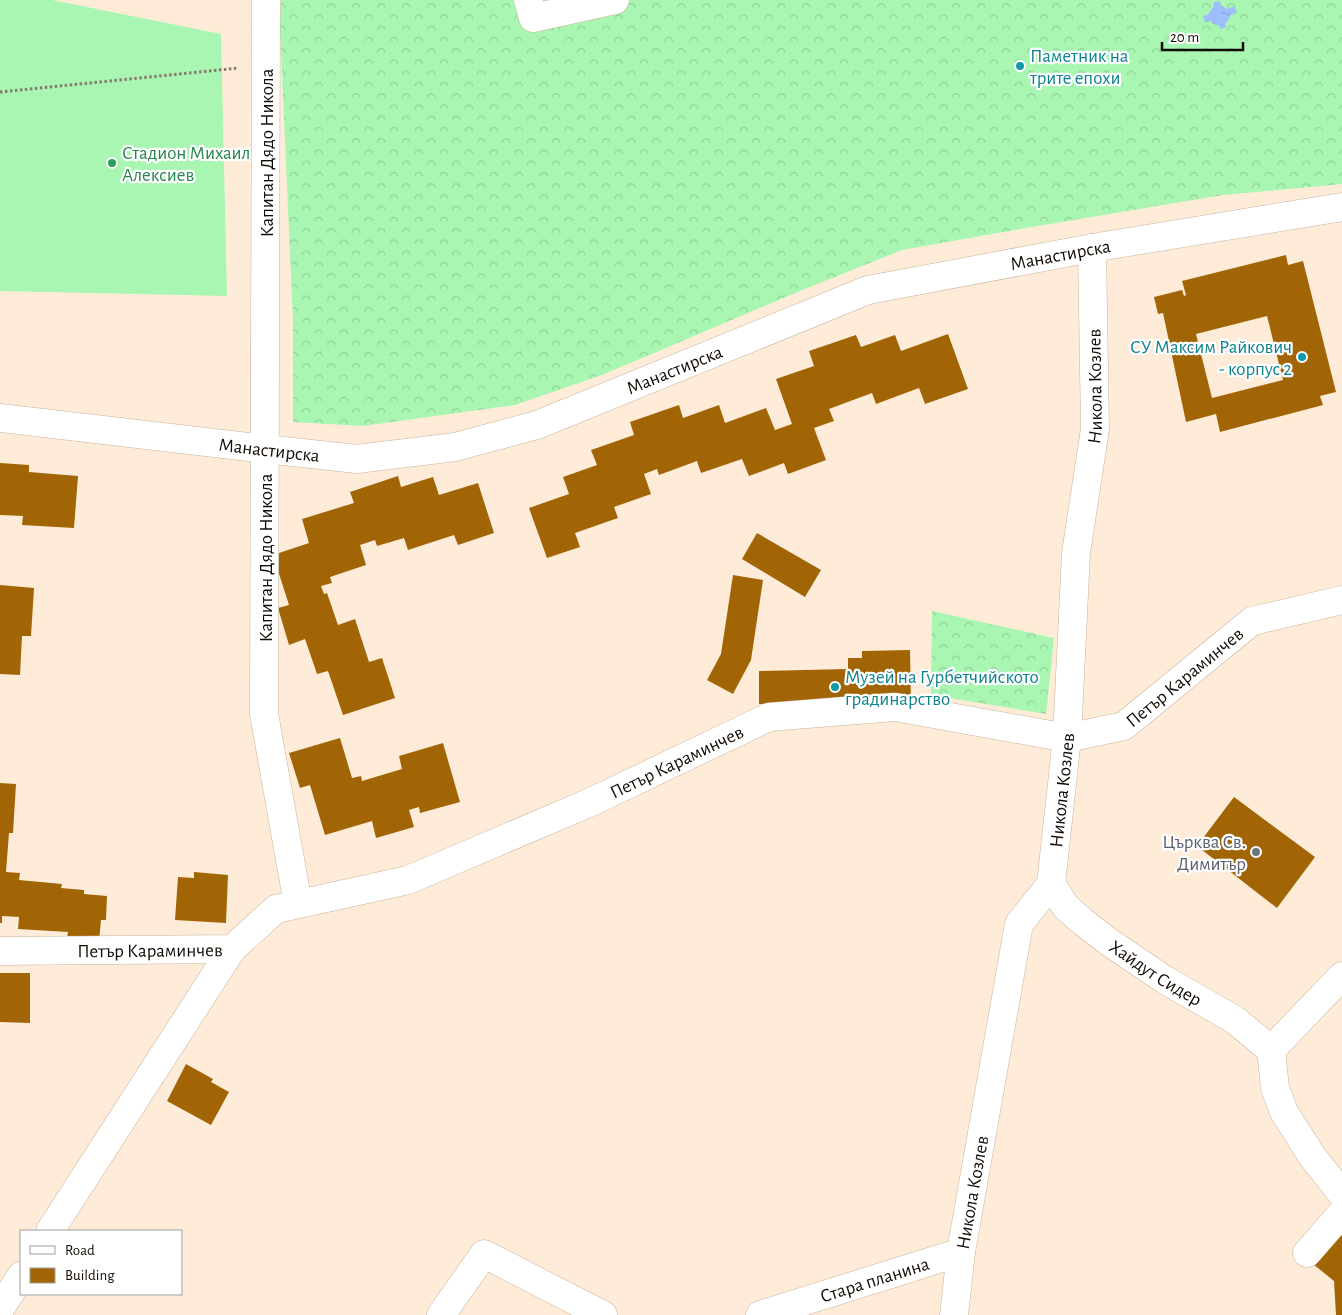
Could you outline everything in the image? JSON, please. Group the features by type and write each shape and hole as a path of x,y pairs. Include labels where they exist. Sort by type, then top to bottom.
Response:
{"street":[{"name":"Капитан Дядо Никола","path":"266,0 264,714 298,904"},
{"path":"528,0 533,18 615,0"},
{"name":"Манастирска","path":"0,418 357,459 455,446 537,425 868,290 1092,248 1342,207"},
{"name":"Никола Козлев","path":"954,1315 960,1252 1019,924 1051,884 1067,738 1076,553 1095,429 1092,248"},
{"name":"Петър Караминчев","path":"0,951 232,950 276,909 408,880 591,802 770,718 895,707 1067,738 1124,726 1252,621 1342,600"},
{"name":"Хайдут Сидер","path":"1051,884 1066,907 1082,922 1165,980 1235,1020 1271,1050"},
{"path":"51,1230 232,950"},
{"path":"1342,976 1271,1050 1275,1088 1284,1112 1312,1156 1342,1194"},
{"path":"1307,1253 1342,1212"},
{"name":"Стара планина","path":"760,1315 960,1252"},
{"path":"441,1315 484,1254 603,1315"},
{"path":"0,1309 20,1278"}],"path":[{"path":"0,92 266,65"}],"green space":[{"name":"Стадион Михаил Алексиев","path":"0,0 52,0 221,34 227,296 0,291"},
{"path":"281,0 1342,0 1342,184 1223,195 902,250 602,375 515,405 363,426 293,422 293,320 280,29"},
{"path":"932,611 1054,638 1046,714 931,695"}],"water":[{"path":"1220,1 1221,5 1227,9 1234,6 1237,13 1230,15 1225,24 1227,27 1220,29 1219,25 1215,25 1210,21 1205,22 1203,16 1209,14 1214,6 1214,2"}],"building":[{"name":"СУ Максим Райкович - корпус 2","path":"1286,255 1288,265 1303,261 1336,392 1320,396 1323,405 1220,432 1216,414 1186,422 1163,313 1158,314 1154,297 1182,290 1184,296 1186,295 1182,281","holes":["1267,316 1283,380 1212,398 1196,334"]},
{"path":"948,334 968,389 925,404 919,388 876,404 872,393 829,409 834,421 814,428 826,460 788,474 784,463 749,476 742,459 701,473 697,461 659,475 657,469 644,474 651,494 614,507 618,518 575,533 580,547 547,558 529,508 569,494 563,477 597,465 591,450 634,435 630,422 679,405 683,418 719,405 725,423 766,408 775,430 792,424 776,379 814,366 809,351 856,335 861,347 895,335 901,351"},
{"path":"0,463 29,465 29,472 78,476 74,528 22,525 23,516 0,515"},
{"path":"398,476 401,487 433,477 439,495 478,483 494,533 458,545 454,535 408,550 404,538 377,546 375,540 360,545 366,565 330,577 332,583 321,586 324,594 327,593 338,625 355,619 369,662 382,658 395,698 343,715 328,671 317,674 305,639 289,645 278,608 289,605 273,555 309,543 302,519 354,503 350,492"},
{"path":"757,533 821,570 805,597 742,559"},
{"path":"733,575 763,580 751,660 733,694 707,680 721,654"},
{"path":"0,585 34,588 31,636 22,636 20,675 0,674"},
{"name":"Музей на Гурбетчийското градинарство","path":"910,650 911,705 850,702 759,704 759,671 848,669 848,658 862,658 862,651"},
{"path":"340,738 352,778 361,776 362,781 402,769 399,756 443,743 460,802 420,813 419,807 409,810 414,827 376,838 372,821 325,835 310,785 300,788 289,753"},
{"path":"0,783 16,784 13,833 9,833 6,872 20,873 19,880 62,884 61,888 84,890 84,894 107,896 106,920 101,920 99,941 67,938 68,932 18,929 19,917 2,916 2,923 0,923"},
{"name":"Църква Св. Димитър","path":"1234,797 1315,857 1277,908 1197,846"},
{"path":"194,872 228,875 226,923 175,920 178,877 194,878"},
{"path":"0,973 30,973 30,1023 0,1022"},
{"path":"186,1064 213,1079 211,1082 229,1092 211,1125 167,1101"},
{"path":"1342,1228 1342,1315 1336,1315 1334,1281 1313,1264"}],"place":[{"name":"Паметник на трите епохи","path":"1020,66"},
{"name":"Стадион Михаил Алексиев","path":"112,163"},
{"name":"СУ Максим Райкович - корпус 2","path":"1302,357"},
{"name":"Музей на Гурбетчийското градинарство","path":"835,687"},
{"name":"Църква Св. Димитър","path":"1256,852"}]}
